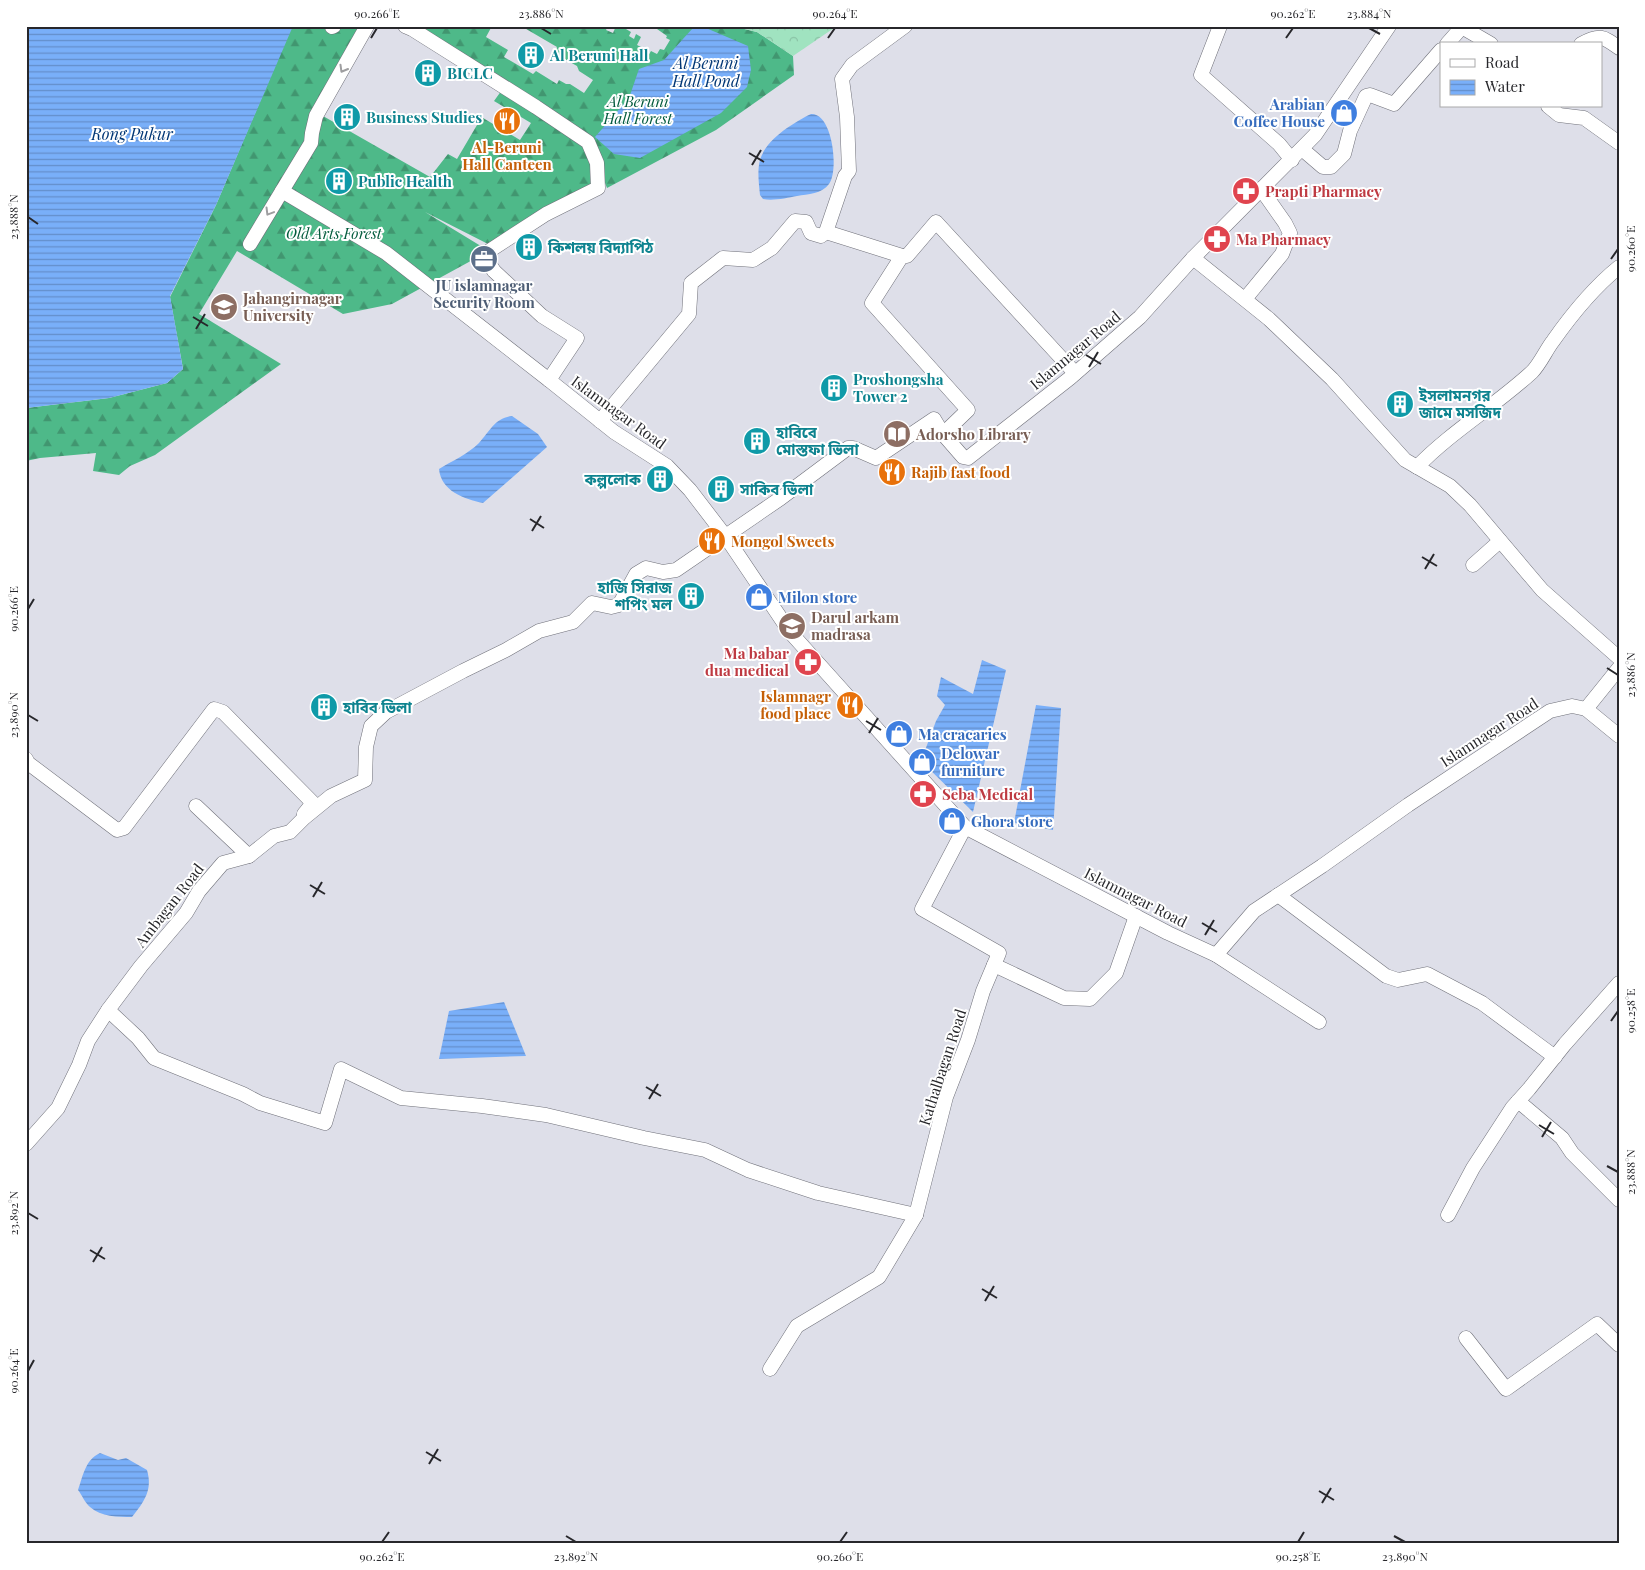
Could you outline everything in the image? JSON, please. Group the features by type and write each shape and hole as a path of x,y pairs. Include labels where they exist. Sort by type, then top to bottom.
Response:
{"street":[{"path":"250,244 311,143 316,116 367,26"},
{"name":"Islamnagar Road","path":"405,26 536,107 588,142 597,163 598,188 546,214 488,251 486,259 494,271 542,316 577,338 549,380 600,421 667,466 690,490 726,537 790,632 965,827 1136,916 1216,955 1254,911 1408,805 1550,711 1572,706 1586,709"},
{"path":"600,421 689,314 691,283 723,258 753,260 772,248 795,221 806,222 811,233 821,236 826,232 845,176 849,171 847,117 842,78 852,64 905,26"},
{"path":"1220,26 1201,75 1279,144 1292,160"},
{"name":"Islamnagar Road","path":"386,712 539,631 573,622 592,603 611,607 619,605 636,574 646,568 663,572 676,570 726,537 848,448 853,448 876,458 934,420 943,434 963,457 968,458 1075,373 1140,317 1193,258 1315,135 1389,26"},
{"path":"1449,42 1461,27 1488,42"},
{"path":"1585,42 1594,37 1606,39 1619,48"},
{"path":"1302,149 1323,167 1331,167 1344,154 1350,130 1366,96 1370,95 1394,104 1440,51"},
{"path":"1550,108 1559,115 1584,118 1619,143"},
{"path":"1245,300 1282,254 1290,233 1286,223 1261,189"},
{"path":"282,191 386,253 549,380"},
{"path":"826,232 907,256 936,222 1075,373"},
{"path":"902,256 872,303 968,410 943,434"},
{"path":"1193,258 1270,319 1318,366 1406,460 1450,486 1470,505 1542,590 1619,658"},
{"path":"1417,466 1457,431 1533,371 1577,309 1619,267"},
{"path":"1473,565 1500,541"},
{"path":"1619,668 1586,709 1619,736"},
{"path":"26,758 28,763 117,830 124,828 214,709 223,712 313,803 297,825"},
{"name":"Ambagan Road","path":"26,1144 58,1108 80,1064 88,1041 108,1010 141,966 186,913 199,891 223,863 249,856 274,836 290,832 331,796 365,780 366,746 371,726 386,712"},
{"path":"196,806 249,856"},
{"path":"965,827 922,909 999,953 994,965 1064,998 1090,999 1116,972 1136,916"},
{"path":"1278,895 1386,976 1398,980 1427,974 1482,1003 1555,1057"},
{"path":"1216,955 1319,1022"},
{"name":"Kathalbagan Road","path":"770,1369 797,1326 879,1278 916,1215 946,1096 994,965"},
{"path":"1448,1215 1473,1168 1512,1108 1619,984"},
{"path":"108,1010 138,1038 154,1058 243,1094 260,1103 325,1123 341,1069 401,1098 546,1115 705,1150 748,1170 818,1193 916,1215"},
{"path":"1518,1101 1562,1138 1572,1153 1619,1200"},
{"path":"1466,1338 1506,1389 1597,1324 1619,1345"}],"green space":[{"path":"292,26 367,26 323,116 430,177 448,154 457,159 477,125 467,119 483,118 520,140 531,123 494,101 504,87 413,26 492,26 486,37 508,50 504,57 533,74 536,71 557,84 559,80 570,84 584,93 593,80 579,71 577,66 554,53 557,47 521,26 608,26 606,30 613,33 616,26 621,26 631,32 629,36 634,39 636,34 641,37 637,45 647,50 645,54 648,56 651,51 657,54 660,49 664,50 670,40 657,29 658,26 732,26 757,32 793,56 794,75 716,130 607,188 598,165 598,188 490,245 425,212 489,251 392,304 343,314 237,251 199,314 281,364 155,455 130,466 119,475 93,471 96,453 26,461 26,408 109,398 167,383 183,369 170,297 216,205"},
{"path":"732,26 837,26 793,56 757,32"}],"water":[{"name":"Rong Pukur","path":"26,26 293,26 216,205 170,296 183,369 167,383 109,398 26,408"},
{"name":"Al Beruni Hall Pond","path":"706,28 748,46 751,70 747,87 721,113 640,158 614,154 595,137 629,98 639,69 664,60 692,29"},
{"path":"811,114 819,116 829,132 834,156 834,167 829,184 823,190 814,193 780,199 763,199 760,195 758,173 763,152 781,133"},
{"path":"512,416 538,434 547,447 483,503 455,493 444,483 439,469 475,447 501,419"},
{"path":"982,660 1006,670 973,812 921,761 936,721 945,705 937,696 941,677 973,694"},
{"path":"1036,705 1061,708 1053,830 1014,823"},
{"path":"504,1002 526,1056 439,1059 449,1011"},
{"path":"100,1453 118,1460 126,1458 147,1470 149,1477 148,1490 132,1517 99,1513 88,1505 78,1490 88,1464"}],"place":[{"name":"Al Beruni Hall","path":"531,55"},
{"name":"BICLC","path":"428,73"},
{"name":"Arabian Coffee House","path":"1344,113"},
{"name":"Business Studies","path":"347,117"},
{"name":"Al-Beruni Hall Canteen","path":"507,121"},
{"name":"Public Health","path":"339,181"},
{"name":"Prapti Pharmacy","path":"1246,191"},
{"name":"Ma Pharmacy","path":"1217,239"},
{"name":"কিশলয় বিদ্যাপিঠ","path":"529,247"},
{"name":"JU islamnagar Security Room","path":"484,259"},
{"name":"Jahangirnagar University","path":"224,307"},
{"name":"Proshongsha Tower 2","path":"834,388"},
{"name":"ইসলামনগর জামে মসজিদ","path":"1400,404"},
{"name":"Adorsho Library","path":"897,434"},
{"name":"হাবিবে মোস্তফা ভিলা","path":"757,441"},
{"name":"Rajib fast food","path":"892,472"},
{"name":"কল্পলোক","path":"660,479"},
{"name":"সাকিব ভিলা","path":"721,489"},
{"name":"Mongol Sweets","path":"712,541"},
{"name":"হাজি সিরাজ শপিং মল","path":"691,596"},
{"name":"Milon store","path":"759,597"},
{"name":"Darul arkam madrasa","path":"792,626"},
{"name":"Ma babar dua medical","path":"808,662"},
{"name":"Islamnagr food place","path":"850,705"},
{"name":"হাবিব ভিলা","path":"324,707"},
{"name":"Ma cracaries","path":"899,734"},
{"name":"Delowar furniture","path":"922,762"},
{"name":"Seba Medical","path":"923,794"},
{"name":"Ghora store","path":"952,821"}],"park label":[{"name":"Al Beruni Hall Forest","path":"638,110"},
{"name":"Old Arts Forest","path":"334,233"}]}
